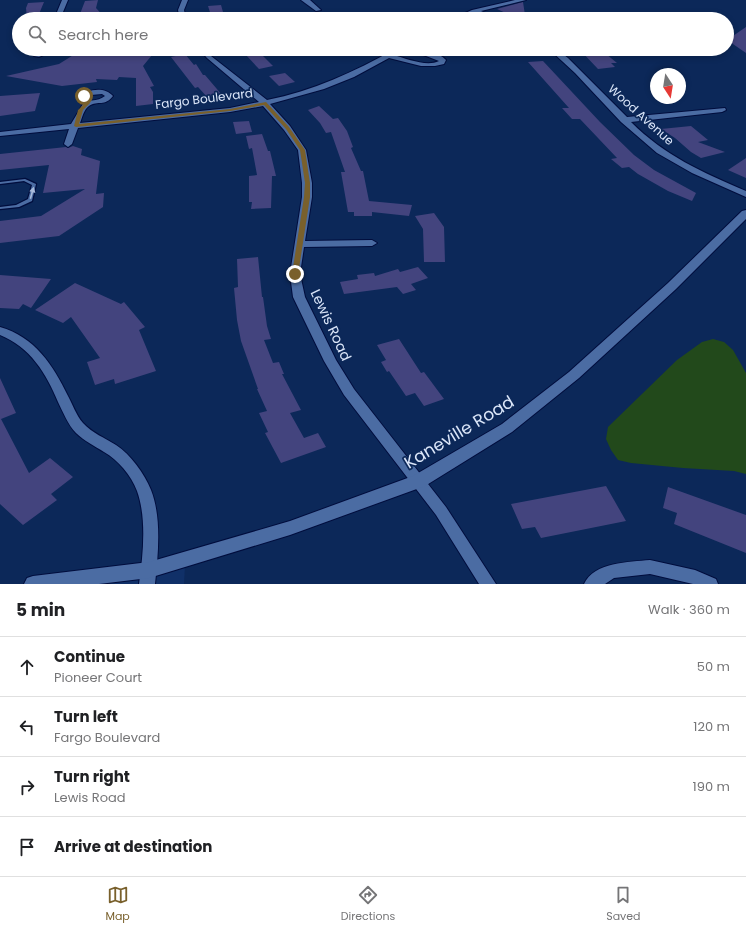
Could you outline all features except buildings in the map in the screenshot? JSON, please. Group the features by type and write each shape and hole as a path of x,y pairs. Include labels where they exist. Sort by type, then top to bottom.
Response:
{"main road":[{"name":"Kaneville Road","path":"33,584 148,577 290,528 419,481 507,428 574,375 672,286 746,213"}],"street":[{"path":"60,12 66,0"},
{"path":"181,12 185,0"},
{"path":"304,0 308,1 318,10"},
{"path":"474,11 523,0"},
{"name":"Lewis Road","path":"208,56 265,103 288,128 302,150 307,183 295,274 299,297 330,361 349,392 441,510 488,584"},
{"path":"388,56 423,65 435,65 442,63 443,60 436,56"},
{"name":"Fargo Boulevard","path":"0,134 230,110 265,103 333,84 388,56"},
{"name":"Wood Avenue","path":"559,56 624,120 649,142 673,159 706,177 746,194"},
{"path":"68,144 81,110 88,103"},
{"path":"624,120 722,110"},
{"path":"300,244 372,244"},
{"path":"0,331 15,337 29,346 39,356 51,374 78,427 117,453 140,482 148,504 148,577"},
{"path":"592,584 611,571 650,567 695,577 710,584"}],"lane":[{"path":"0,183 25,180 34,184 30,200 17,206 0,208"}],"shaded area":[{"path":"713,339 724,342 733,350 746,373 746,474 734,471 683,468 631,463 618,460 606,439 608,427 677,360 702,342"},
{"path":"185,565 184,584 76,584"}],"route":[{"path":"84,96 82,100 88,103 81,110 76,126 230,110 265,103 296,139 302,150 306,171 307,197 295,274"}]}
